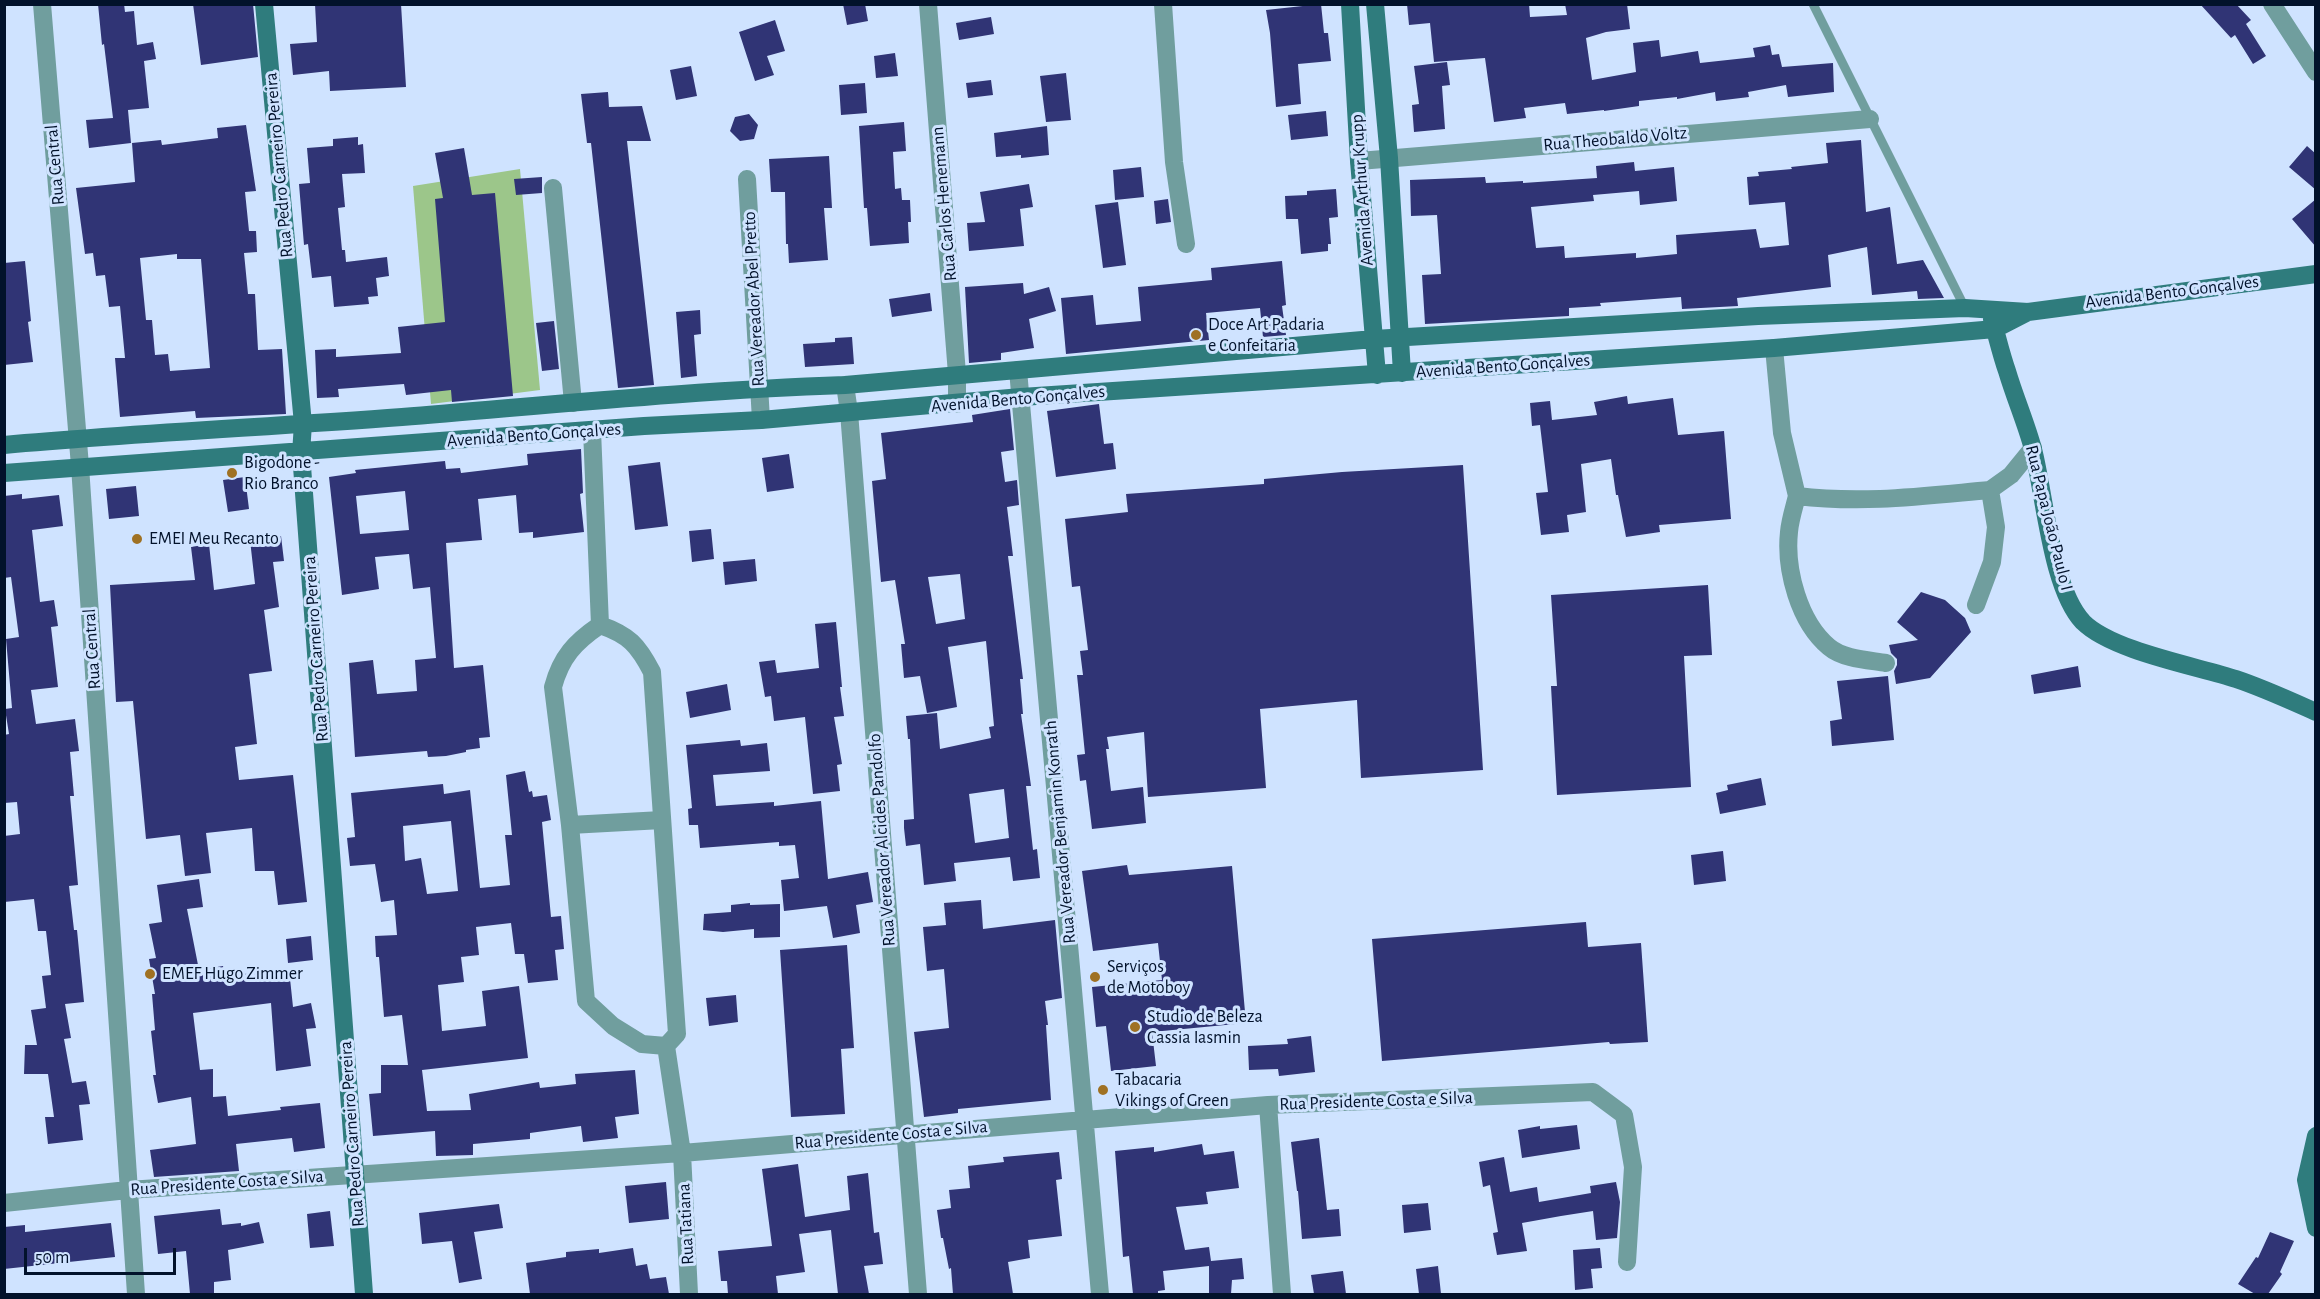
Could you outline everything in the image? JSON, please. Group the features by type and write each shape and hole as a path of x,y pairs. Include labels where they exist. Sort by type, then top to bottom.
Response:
{"main road":[{"name":"Rua Pedro Carneiro Pereira","path":"264,4 303,424 301,453 364,1294"},
{"name":"Avenida Arthur Krupp","path":"1350,4 1359,161 1377,375"},
{"name":"Avenida Arthur Krupp","path":"1375,4 1389,158 1402,373"},
{"name":"Avenida Bento Gonçalves","path":"4,445 759,388 845,385 1399,337 1691,320 1965,308 2028,312 2316,274"},
{"name":"Rua Papa João Paulo I","path":"1990,309 2007,372 2033,448 2059,575 2069,601 2084,622 2109,639 2189,667 2235,679 2316,712"},
{"name":"Avenida Bento Gonçalves","path":"4,473 592,430 761,420 1021,397 1774,348 1995,329 2028,312"},
{"path":"1691,320 1695,353"},
{"path":"1167,357 1172,387"},
{"path":"2316,1136 2306,1180 2307,1196 2316,1228"}],"street":[{"name":"Rua Central","path":"42,4 80,466 136,1294"},
{"name":"Rua Carlos Henemann","path":"928,4 957,374 957,404"},
{"path":"1163,4 1174,162 1186,244"},
{"path":"2272,4 2316,72"},
{"name":"Rua Theobaldo Voltz","path":"1359,161 1870,119"},
{"name":"Rua Vereador Abel Pretto","path":"747,179 761,420"},
{"path":"553,188 573,403"},
{"path":"1774,348 1782,433 1797,496 1789,532 1791,580 1803,613 1829,648 1855,658 1886,663"},
{"name":"Rua Vereador Benjamin Konrath","path":"1018,370 1100,1294"},
{"name":"Rua Vereador Alcides Pandolfo","path":"845,385 849,412 918,1294"},
{"path":"592,430 600,625"},
{"path":"1797,496 1828,500 1898,500 1990,490 2011,475 2033,448"},
{"path":"1976,605 1992,562 1996,527 1990,490"},
{"path":"600,625 620,632 639,648 652,672 677,1034 666,1046 642,1044 613,1026 586,1001 570,825 553,687 564,658 578,640 600,625"},
{"path":"570,825 662,820"},
{"name":"Rua Tatiana","path":"666,1046 682,1153 689,1294"},
{"name":"Rua Presidente Costa e Silva","path":"4,1203 128,1190 682,1153 1268,1105 1593,1092 1624,1115 1633,1167 1627,1262"},
{"path":"1268,1105 1282,1294"}],"lane":[{"path":"1813,4 1965,308"}],"green space":[{"path":"520,169 540,390 431,404 413,186"}],"building":[{"path":"98,4 124,4 125,12 134,11 137,45 153,42 156,59 144,61 149,108 128,110 131,143 89,148 86,120 113,118"},
{"path":"193,4 253,4 258,57 201,65"},
{"path":"315,4 401,4 406,87 330,91 329,71 293,75 290,44 317,42"},
{"path":"843,4 865,4 868,21 847,25"},
{"path":"1321,4 1324,33 1328,33 1331,61 1298,64 1301,104 1276,107 1266,10"},
{"path":"1407,4 1529,4 1530,17 1567,15 1565,4 1627,4 1630,29 1606,32 1586,38 1592,80 1636,72 1633,43 1659,40 1661,57 1698,51 1700,63 1755,57 1753,48 1770,45 1772,55 1779,54 1782,67 1833,63 1834,92 1788,97 1786,85 1748,92 1749,97 1716,101 1715,92 1677,99 1677,97 1639,101 1639,106 1567,114 1565,103 1524,108 1526,118 1494,122 1485,58 1434,62 1430,23 1409,25"},
{"path":"2200,4 2236,4 2251,20 2246,24 2266,56 2253,64 2235,35 2231,38"},
{"path":"991,17 994,34 959,40 956,23"},
{"path":"775,20 785,51 767,56 774,75 755,81 739,32"},
{"path":"895,53 898,76 876,78 874,56"},
{"path":"1447,62 1450,85 1442,86 1445,129 1414,132 1412,105 1419,104 1414,66"},
{"path":"691,66 697,96 676,100 670,70"},
{"path":"1066,73 1071,120 1046,122 1040,76"},
{"path":"991,80 993,95 968,98 966,83"},
{"path":"865,83 867,113 841,115 839,85"},
{"path":"608,92 609,107 642,106 651,141 627,141 654,385 618,388 591,143 587,143 581,94"},
{"path":"1326,111 1328,136 1291,140 1288,115"},
{"path":"749,114 758,125 754,139 740,141 730,131 735,117"},
{"path":"904,122 906,151 893,152 895,189 901,188 902,200 910,200 909,243 870,246 867,208 864,208 859,126"},
{"path":"246,125 256,191 245,192 249,231 256,231 257,252 244,253 248,294 255,294 258,350 282,349 286,414 196,418 195,411 120,417 115,358 125,358 120,306 109,307 105,275 96,276 93,253 85,254 76,188 135,182 132,143 161,140 162,145 218,138 217,128","holes":["177,254 177,259 201,259 210,368 170,371 168,354 155,355 152,320 146,320 140,258"]},
{"path":"1047,126 1049,155 1021,158 1021,155 996,157 994,133"},
{"path":"358,137 358,145 363,144 365,173 342,174 345,207 338,208 342,250 345,250 346,262 387,257 389,276 376,278 378,296 368,297 369,304 334,307 331,276 312,278 308,244 304,245 299,184 310,183 307,148 333,146 333,139"},
{"path":"1861,140 1866,212 1890,207 1897,264 1923,260 1944,298 1918,299 1917,291 1872,295 1867,247 1828,255 1831,287 1737,298 1738,306 1682,309 1681,297 1600,303 1601,306 1569,308 1569,316 1425,324 1422,275 1441,274 1437,215 1411,216 1410,180 1485,177 1486,183 1523,181 1523,183 1597,178 1596,166 1634,162 1635,171 1674,167 1677,201 1640,205 1639,191 1593,195 1594,201 1531,207 1536,248 1564,246 1565,258 1636,253 1636,258 1677,254 1676,235 1756,229 1760,248 1789,245 1785,202 1749,205 1747,177 1759,176 1758,172 1828,163 1826,143"},
{"path":"2307,146 2316,154 2316,190 2289,167"},
{"path":"464,148 472,195 495,193 513,396 452,402 451,390 406,395 404,384 338,389 339,397 317,398 315,350 336,349 336,357 401,353 398,327 445,322 435,199 443,198 435,153"},
{"path":"829,156 832,208 824,208 828,260 789,263 788,244 786,244 785,192 771,192 769,159"},
{"path":"1141,167 1144,197 1115,200 1113,170"},
{"path":"542,177 542,193 516,195 514,179"},
{"path":"1029,184 1033,207 1020,209 1024,246 969,251 967,223 985,222 980,192"},
{"path":"1336,189 1338,217 1329,218 1331,244 1328,244 1328,251 1301,254 1298,219 1286,219 1285,196 1307,195 1307,191"},
{"path":"1168,199 1171,222 1156,224 1154,201"},
{"path":"2316,199 2316,247 2292,219"},
{"path":"1118,202 1126,265 1103,268 1095,205"},
{"path":"25,261 31,321 28,322 33,362 4,365 4,263"},
{"path":"1282,261 1286,305 1282,306 1286,335 1263,337 1260,308 1206,313 1209,340 1066,354 1061,298 1093,295 1096,325 1141,321 1138,287 1212,280 1211,268"},
{"path":"1023,283 1024,294 1049,287 1056,311 1029,319 1034,348 1001,353 1001,360 969,363 965,287"},
{"path":"930,293 932,311 892,317 889,299"},
{"path":"700,310 701,334 694,335 697,376 681,378 676,312"},
{"path":"554,321 559,369 542,371 536,323"},
{"path":"852,337 854,364 805,367 803,344 835,342 835,338"},
{"path":"1627,396 1628,404 1673,398 1678,435 1724,431 1731,519 1659,525 1660,532 1626,537 1618,495 1616,495 1611,459 1581,464 1586,512 1567,515 1569,532 1541,535 1536,493 1548,492 1540,425 1532,426 1530,403 1550,401 1552,420 1597,415 1594,402"},
{"path":"1099,404 1104,444 1113,443 1116,469 1056,477 1047,411"},
{"path":"1010,409 1014,450 1001,452 1005,482 1017,480 1019,505 1007,507 1013,556 1008,556 1023,679 1020,679 1023,714 1021,714 1031,786 1026,786 1033,850 1037,849 1040,878 1013,881 1010,857 954,863 956,881 924,885 920,844 906,846 904,828 904,820 914,819 910,739 908,739 906,716 937,713 940,749 991,738 989,727 994,726 986,641 948,647 957,707 927,713 920,676 904,678 901,644 905,644 895,580 881,582 872,481 886,479 881,433 973,422 972,415","holes":["960,574 965,619 936,624 928,577","1004,789 1009,838 975,843 969,794"]},
{"path":"581,449 583,493 580,494 584,532 533,538 533,532 519,533 516,495 478,499 482,540 446,543 454,668 483,665 490,737 479,738 480,748 446,756 428,757 427,751 355,757 349,663 373,660 377,694 417,691 415,660 436,658 430,587 413,589 409,554 375,557 379,589 342,595 329,477 356,473 355,470 445,461 446,469 460,468 461,473 528,465 527,454","holes":["405,491 409,530 360,534 356,496"]},
{"path":"789,454 794,488 767,492 762,458"},
{"path":"660,462 668,526 635,530 628,466"},
{"path":"1463,465 1483,770 1361,778 1357,700 1260,709 1266,788 1148,797 1144,732 1107,737 1109,749 1106,749 1111,791 1143,787 1146,823 1092,829 1086,780 1080,781 1077,755 1085,754 1077,675 1083,675 1080,651 1088,650 1080,586 1072,587 1065,519 1128,512 1126,494 1264,484 1264,479 1342,472"},
{"path":"245,477 249,509 228,512 223,480"},
{"path":"136,486 139,516 109,519 106,489"},
{"path":"22,494 22,499 59,495 63,526 32,530 40,602 54,600 58,626 51,627 58,687 31,690 36,724 75,719 79,751 70,752 74,796 70,796 78,885 69,886 74,930 77,930 84,1002 65,1004 71,1038 64,1039 72,1083 86,1081 90,1104 79,1105 83,1140 48,1144 45,1117 54,1117 48,1074 24,1074 25,1045 37,1045 31,1010 46,1008 42,976 51,975 46,931 38,931 34,899 4,902 4,836 20,834 17,802 4,803 4,735 9,734 5,709 12,708 6,639 19,637 11,577 4,578 4,496"},
{"path":"711,529 714,559 692,562 689,531"},
{"path":"281,536 284,561 273,562 279,607 264,610 272,671 249,674 257,744 235,747 239,780 293,775 307,902 278,905 274,871 255,871 252,828 206,833 211,873 185,876 180,835 146,839 133,701 116,702 110,585 195,580 191,547 209,544 214,590 255,584 250,540"},
{"path":"755,559 757,581 725,585 723,562"},
{"path":"1708,585 1712,655 1684,656 1691,787 1557,795 1551,686 1557,686 1551,595"},
{"path":"1921,592 1945,600 1965,618 1971,632 1930,678 1896,684 1894,671 1897,659 1891,653 1889,645 1918,640 1897,622"},
{"path":"836,622 844,716 834,717 842,764 837,765 840,791 813,794 805,717 774,721 771,696 765,697 759,662 775,660 777,673 819,668 815,624"},
{"path":"2078,666 2081,687 2034,694 2031,675"},
{"path":"1888,676 1894,740 1832,746 1830,721 1842,719 1837,681"},
{"path":"727,684 731,710 690,718 686,692"},
{"path":"740,740 741,746 767,743 770,771 713,775 716,806 774,802 774,806 821,801 828,879 868,872 873,902 856,905 860,933 833,938 827,906 784,911 781,880 799,878 795,845 779,846 779,842 700,848 698,825 689,825 688,809 692,808 686,745"},
{"path":"525,771 529,792 532,791 533,797 547,795 551,820 542,822 551,917 561,916 564,949 555,950 558,980 528,983 524,954 515,954 511,923 476,927 479,955 461,957 464,982 438,985 442,1031 486,1026 482,991 519,986 528,1058 422,1070 427,1111 471,1110 469,1094 539,1082 540,1088 576,1084 575,1074 635,1070 639,1114 615,1117 618,1138 583,1142 581,1126 530,1133 530,1139 473,1144 473,1155 436,1156 435,1131 373,1136 369,1094 381,1093 381,1065 408,1065 402,1015 384,1017 379,957 376,957 375,936 397,935 394,900 381,902 375,864 350,866 347,838 355,837 351,793 443,784 444,794 470,790 480,888 510,885 505,835 512,835 506,775","holes":["451,821 458,891 427,894 421,858 405,861 403,826"]},
{"path":"1761,778 1766,805 1720,814 1716,793 1728,790 1727,785"},
{"path":"1723,851 1726,881 1694,885 1691,855"},
{"path":"1127,865 1129,875 1232,866 1246,1023 1152,1032 1156,1066 1111,1071 1106,1026 1096,1027 1092,987 1162,980 1158,943 1093,951 1082,871"},
{"path":"199,879 203,907 187,909 199,970 223,966 225,976 289,969 293,1007 311,1003 316,1028 306,1029 311,1066 276,1071 271,1003 193,1013 200,1070 213,1069 213,1097 226,1096 228,1116 320,1103 325,1148 294,1152 292,1138 236,1144 239,1171 154,1177 150,1150 196,1144 191,1097 158,1103 153,1075 156,1075 151,1031 155,1030 152,994 155,994 149,959 156,958 149,924 162,922 157,885"},
{"path":"981,900 983,929 1055,920 1062,998 1045,1001 1051,1100 958,1109 958,1113 924,1117 914,1032 949,1028 944,969 927,971 923,927 946,925 944,903"},
{"path":"750,903 750,905 780,904 780,937 754,938 754,929 723,932 703,930 704,914 731,912 731,905"},
{"path":"1586,922 1588,947 1641,943 1648,1042 1610,1044 1609,1042 1382,1061 1372,939"},
{"path":"311,936 313,960 288,963 286,939"},
{"path":"847,945 854,1048 841,1049 845,1114 791,1117 780,950"},
{"path":"736,995 738,1022 709,1026 706,998"},
{"path":"1311,1036 1315,1072 1279,1076 1278,1069 1249,1070 1248,1046 1288,1044 1287,1039"},
{"path":"1577,1125 1580,1149 1522,1158 1518,1130 1540,1126 1540,1129"},
{"path":"1319,1138 1327,1210 1339,1209 1341,1236 1302,1239 1291,1142"},
{"path":"1202,1144 1204,1155 1234,1151 1239,1188 1206,1192 1208,1204 1176,1207 1185,1250 1209,1247 1211,1261 1242,1258 1244,1279 1232,1280 1231,1294 1209,1294 1209,1266 1163,1271 1165,1290 1158,1291 1158,1294 1133,1294 1129,1256 1123,1257 1115,1151 1154,1147 1154,1152"},
{"path":"1059,1152 1062,1179 1056,1180 1062,1236 1028,1240 1030,1258 1008,1262 1013,1294 953,1294 951,1268 949,1269 943,1238 941,1238 937,1210 951,1208 949,1190 970,1188 968,1166 1004,1162 1003,1157"},
{"path":"1504,1157 1510,1192 1537,1187 1539,1202 1591,1193 1590,1186 1616,1182 1620,1202 1617,1238 1596,1240 1593,1211 1522,1223 1527,1251 1497,1255 1493,1233 1498,1232 1490,1185 1483,1187 1479,1162"},
{"path":"798,1164 805,1217 850,1210 847,1176 868,1173 874,1233 879,1232 883,1264 864,1266 869,1294 838,1294 831,1230 799,1234 805,1272 776,1276 778,1294 728,1294 727,1281 721,1281 718,1251 772,1246 762,1169"},
{"path":"666,1182 669,1219 629,1223 625,1186"},
{"path":"1428,1203 1431,1230 1404,1233 1402,1205"},
{"path":"499,1204 503,1228 474,1232 482,1279 459,1283 452,1241 422,1244 419,1213"},
{"path":"220,1209 222,1225 241,1223 241,1226 259,1222 264,1243 228,1250 231,1280 214,1282 214,1294 190,1294 186,1251 158,1254 154,1216"},
{"path":"330,1211 334,1246 310,1248 307,1214"},
{"path":"111,1223 115,1257 4,1269 4,1227 25,1225 25,1232"},
{"path":"2270,1232 2294,1241 2280,1272 2282,1274 2268,1294 2255,1294 2238,1284 2256,1257 2258,1258"},
{"path":"633,1248 636,1266 647,1264 650,1279 666,1277 669,1294 530,1294 526,1263 566,1257 566,1252 599,1249 599,1253"},
{"path":"1600,1248 1602,1268 1591,1269 1593,1288 1575,1290 1573,1250"},
{"path":"1438,1266 1441,1294 1419,1294 1416,1269"},
{"path":"1343,1271 1346,1294 1314,1294 1311,1275"}],"place":[{"name":"Doce Art Padaria e Confeitaria","path":"1196,335"},
{"name":"Bigodone - Rio Branco","path":"232,473"},
{"name":"EMEI Meu Recanto","path":"137,539"},
{"name":"EMEF Hugo Zimmer","path":"150,974"},
{"name":"Serviços de Motoboy","path":"1095,977"},
{"name":"Studio de Beleza Cassia Iasmin","path":"1135,1027"},
{"name":"Tabacaria Vikings of Green","path":"1103,1090"}]}
